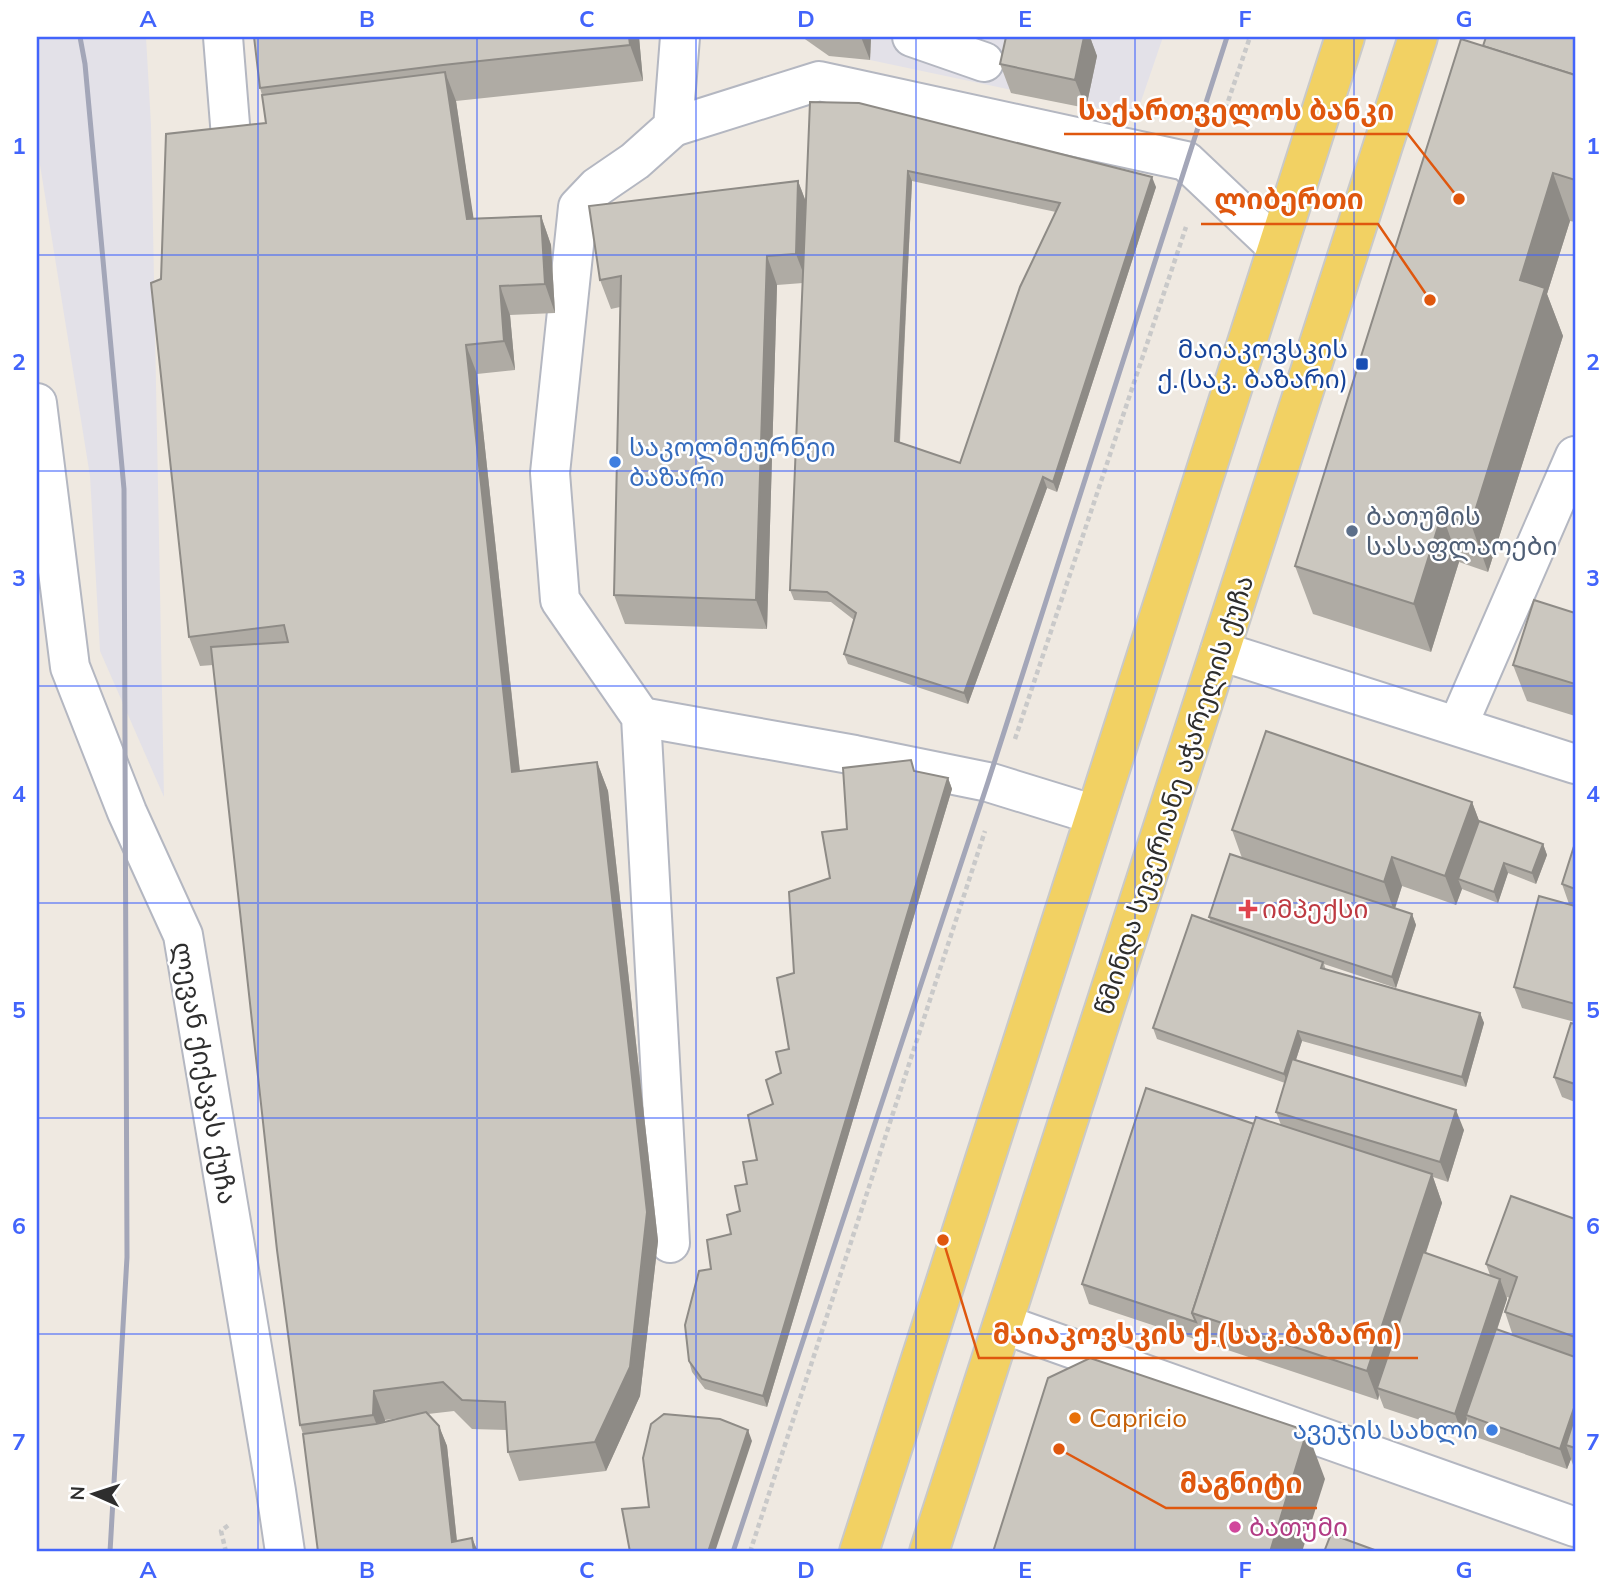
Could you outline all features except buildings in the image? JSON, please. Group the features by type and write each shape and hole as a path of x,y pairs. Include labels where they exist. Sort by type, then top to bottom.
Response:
{"main road":[{"path":"859,1552 1345,37"},
{"name":"წმინდა სევერიანე აჭარელის ქუჩა","path":"929,1552 1418,37"}],"street":[{"path":"223,37 232,137"},
{"path":"673,127 680,37"},
{"path":"912,37 984,62"},
{"path":"670,1242 640,717 561,600 550,473 578,207 597,187 635,161 673,127 818,80 1186,161 1277,247"},
{"name":"ლევან ქიქავას ქუჩა","path":"37,403 70,667 127,812 183,935 285,1552"},
{"path":"1458,725 1575,456"},
{"path":"37,608 53,627 70,667"},
{"path":"1220,651 1575,764"},
{"path":"640,717 989,782 1095,815"},
{"path":"1003,1324 1575,1527"}],"path":[{"path":"222,1531 226,1552"}],"shaded area":[{"path":"37,37 146,37 151,125 164,797 100,651 90,476 37,146"},
{"path":"871,37 1163,37 1136,116 870,60"}],"railway":[{"path":"80,37 85,64 124,489 127,1257 110,1552"},
{"path":"733,1552 988,782 1227,37"}],"place":[{"name":"საქართველოს ბანკი","path":"1459,199"},
{"name":"ლიბერთი","path":"1430,300"},
{"name":"მაიაკოვსკის ქ.(საკ. ბაზარი)","path":"1362,364"},
{"name":"საკოლმეურნეი ბაზარი","path":"615,462"},
{"name":"ბათუმის სასაფლაოები","path":"1352,531"},
{"name":"იმპექსი","path":"1248,909"},
{"name":"მაიაკოვსკის ქ.(საკ.ბაზარი)","path":"943,1240"},
{"name":"Capricio","path":"1075,1418"},
{"name":"ავეჯის სახლი","path":"1492,1430"},
{"name":"მაგნიტი","path":"1059,1449"},
{"name":"ბათუმი","path":"1235,1527"}]}
